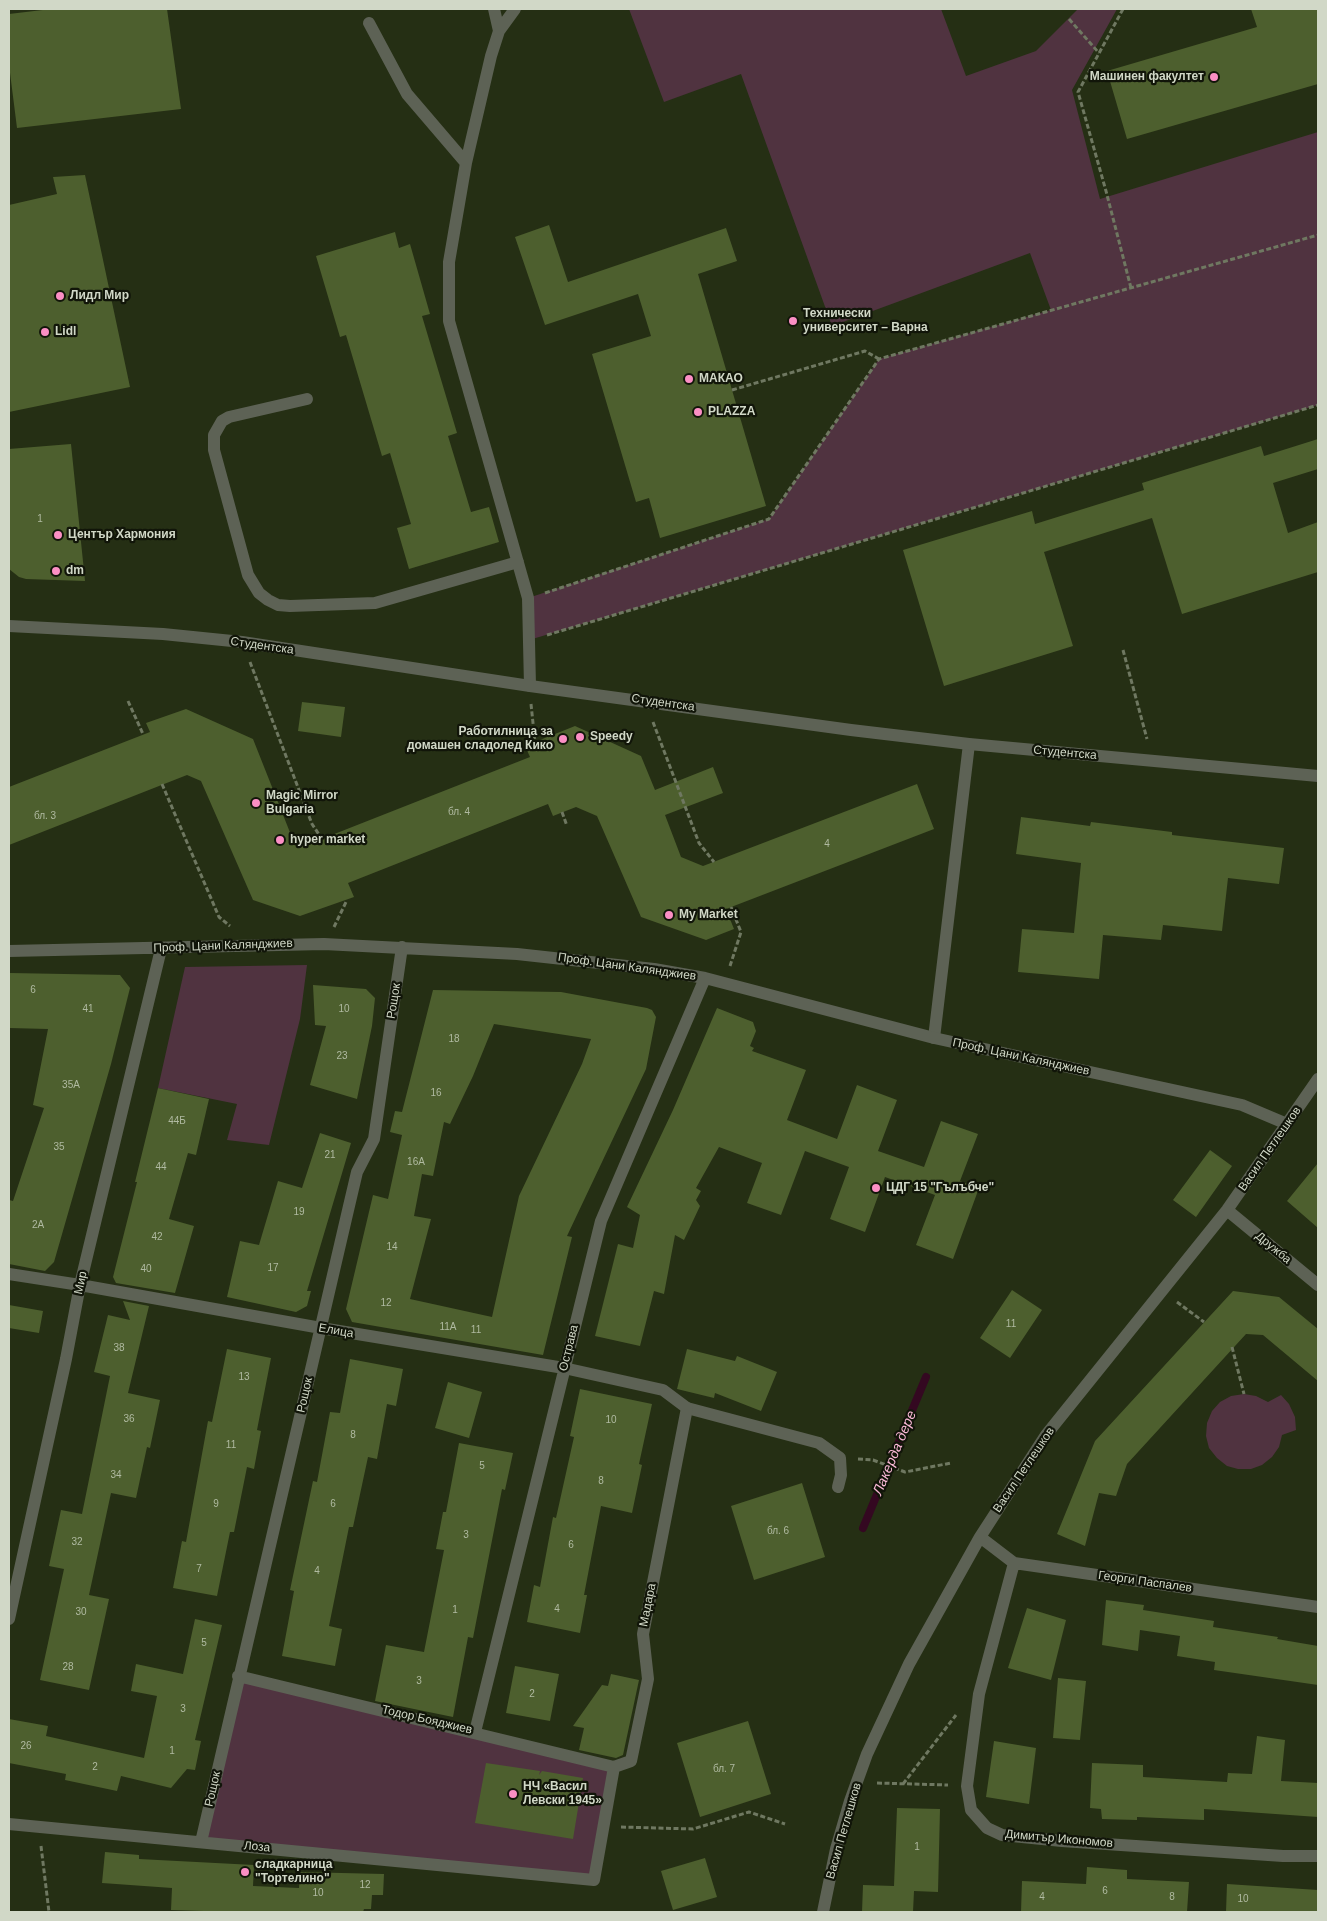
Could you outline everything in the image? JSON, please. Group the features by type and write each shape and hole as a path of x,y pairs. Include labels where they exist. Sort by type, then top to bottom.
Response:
{"street":[{"path":"494,9 499,31"},
{"path":"515,9 499,31 490,56 466,163 449,262 449,321 528,598 530,686"},
{"path":"369,23 407,94 466,163"},
{"path":"307,399 229,417 222,422 214,435 214,450 248,574 252,584 263,597 278,605 290,606 375,603 518,562"},
{"name":"Студентска","path":"9,626 163,634 242,642 530,686 968,744 1318,776"},
{"path":"934,1038 968,744"},
{"name":"Проф. Цани Калянджиев","path":"9,951 324,944 517,954 654,969 705,978 934,1038 1242,1105 1287,1124"},
{"name":"Рощок","path":"201,1842 238,1676 358,1172 374,1139 402,947"},
{"name":"Мир","path":"9,1619 66,1359 80,1284 161,949"},
{"name":"Острава","path":"475,1732 601,1220 705,978"},
{"name":"Васил Петлешков","path":"823,1912 836,1849 867,1754 909,1664 980,1537 1046,1435 1228,1210 1318,1080"},
{"name":"Дружба","path":"1228,1210 1318,1285"},
{"name":"Елица","path":"9,1274 80,1284 321,1328 564,1368 663,1390 687,1408"},
{"path":"687,1408 819,1443 840,1458 841,1475 838,1487"},
{"name":"Мадара","path":"614,1767 631,1760 648,1679 643,1634 687,1408"},
{"name":"Георги Паспалев","path":"980,1537 1014,1563 1318,1607"},
{"name":"Димитър Икономов","path":"1014,1563 979,1694 966,1786 971,1810 987,1828 1002,1835 1072,1842 1283,1856 1318,1856"},
{"name":"Тодор Бояджиев","path":"238,1676 614,1767"},
{"path":"603,1826 614,1767"},
{"name":"Лоза","path":"9,1824 594,1880 603,1826"}],"path":[{"path":"1123,9 1078,92 1131,288"},
{"path":"1069,19 1099,53"},
{"path":"528,598 769,519 879,358 1318,235"},
{"path":"732,390 865,351 879,358"},
{"path":"529,640 1318,404"},
{"path":"242,642 312,824 322,839"},
{"path":"1123,650 1147,739"},
{"path":"530,686 535,742"},
{"path":"128,701 143,734"},
{"path":"645,701 699,842 714,862"},
{"path":"162,784 219,917 256,945"},
{"path":"562,812 567,826"},
{"path":"334,928 347,900"},
{"path":"725,984 741,932 732,907"},
{"path":"1162,1292 1204,1322"},
{"path":"1232,1347 1244,1394"},
{"path":"874,1460 905,1472 951,1462"},
{"path":"903,1784 958,1713"},
{"path":"857,1782 966,1786"},
{"path":"603,1826 693,1830 749,1812 785,1824"},
{"path":"41,1854 49,1912"}],"shaded area":[{"path":"629,9 941,9 966,76 1036,51 1078,9 1117,9 1072,90 1100,199 1318,132 1318,405 529,640 528,598 769,519 879,359 1051,310 1030,253 832,326 741,74 664,102"},
{"path":"307,965 300,1019 269,1145 227,1140 237,1104 158,1088 185,967"},
{"path":"1244,1394 1256,1396 1268,1402 1281,1395 1289,1404 1295,1417 1296,1430 1282,1435 1279,1447 1272,1457 1262,1465 1251,1469 1238,1469 1227,1466 1209,1448 1206,1436 1207,1423 1212,1411 1220,1402 1231,1396"},
{"path":"238,1676 614,1767 594,1880 201,1842"}],"building":[{"path":"51,9 167,9 181,109 17,128 9,65 9,14"},
{"name":"Машинен факултет","path":"1251,9 1318,9 1318,84 1127,139 1107,71 1257,27"},
{"name":"Лидл Мир","path":"85,175 130,387 9,412 9,205 57,194 53,177"},
{"path":"549,225 568,282 726,228 737,261 698,274 766,506 660,538 649,498 636,502 592,354 651,336 638,294 545,325 515,237"},
{"path":"395,232 399,248 410,244 430,314 422,316 457,433 448,436 471,512 489,507 499,542 409,569 397,528 411,524 390,453 382,456 346,335 340,337 316,256"},
{"path":"1318,439 1318,469 1273,483 1288,533 1318,522 1318,572 1182,614 1152,518 1044,552 1073,646 944,686 903,550 1032,511 1035,524 1144,490 1142,483 1261,446 1264,456"},
{"path":"71,444 85,581 26,579 19,577 9,569 9,449"},
{"path":"302,702 345,707 341,737 298,731"},
{"path":"186,709 253,739 291,835 314,842 530,757 525,746 575,726 641,756 655,790 713,767 723,793 665,815 681,857 703,866 917,784 934,829 726,909 734,929 706,940 641,917 597,816 576,807 553,816 548,804 348,883 354,897 300,916 253,900 201,781 187,775 9,845 9,787 150,732 146,723"},
{"path":"1021,817 1090,826 1091,822 1172,832 1172,835 1284,848 1279,884 1228,878 1222,931 1163,925 1161,940 1103,935 1099,979 1018,972 1022,929 1074,933 1081,863 1016,854"},
{"path":"10,973 120,975 130,988 111,1064 54,1262 45,1271 9,1264 9,1200 13,1201 44,1108 33,1105 48,1029 9,1028"},
{"path":"313,985 366,989 375,998 372,1026 357,1099 310,1085 326,1026 315,1025"},
{"path":"433,990 561,992 652,1010 656,1017 646,1069 567,1236 572,1237 543,1355 352,1322 346,1309 373,1195 388,1199 402,1135 390,1132 395,1111 402,1112","holes":["494,1024 591,1039 582,1064 519,1196 492,1317 410,1299 431,1219 414,1216 422,1174 433,1176 444,1122 450,1124 473,1076"]},
{"path":"717,1008 753,1022 756,1031 750,1046 754,1048 752,1051 806,1070 787,1120 837,1139 857,1085 897,1100 878,1151 924,1167 941,1121 978,1134 960,1181 979,1188 953,1259 916,1245 935,1195 885,1177 865,1232 830,1219 849,1167 805,1151 781,1215 747,1203 762,1163 719,1147 696,1188 701,1191 696,1200 700,1206 684,1240 675,1235 664,1294 654,1291 640,1346 595,1336 618,1244 633,1248 640,1215 627,1207 673,1110"},
{"path":"158,1088 209,1099 196,1155 188,1153 169,1219 194,1226 175,1293 116,1283 113,1277"},
{"path":"320,1133 351,1143 307,1291 311,1291 307,1306 296,1312 227,1297 240,1241 259,1245 278,1181 302,1188"},
{"path":"1210,1150 1232,1166 1196,1217 1173,1200"},
{"path":"1318,1163 1318,1228 1287,1201"},
{"path":"1012,1290 1042,1310 1010,1358 980,1338"},
{"path":"1233,1291 1279,1297 1318,1329 1318,1381 1263,1335 1246,1334 1127,1464 1116,1496 1099,1493 1085,1546 1057,1534 1095,1441"},
{"path":"123,1301 149,1306 128,1393 160,1400 150,1448 147,1447 136,1498 111,1493 89,1595 109,1599 89,1690 40,1680 64,1569 49,1566 61,1510 82,1514 110,1376 94,1372 108,1315 130,1320"},
{"path":"9,1305 43,1311 39,1333 9,1328"},
{"path":"227,1349 271,1358 257,1430 261,1431 254,1469 247,1467 234,1532 230,1532 217,1596 173,1588 182,1541 186,1542 208,1421 212,1422"},
{"path":"687,1349 735,1361 737,1356 777,1372 761,1411 715,1393 714,1398 677,1389"},
{"path":"350,1359 403,1369 396,1406 387,1404 377,1459 368,1457 353,1527 349,1527 329,1626 342,1629 335,1666 282,1656 294,1591 290,1590 313,1481 317,1482 330,1412 340,1413"},
{"path":"448,1382 482,1392 469,1438 435,1428"},
{"path":"580,1389 652,1404 639,1464 642,1465 632,1513 601,1506 584,1595 587,1595 580,1633 527,1622 534,1585 540,1587 553,1517 556,1518 574,1437 570,1436"},
{"path":"459,1443 513,1453 505,1490 502,1489 473,1638 468,1637 453,1717 375,1701 386,1645 424,1652 444,1550 436,1549 443,1512 446,1512"},
{"path":"802,1483 825,1557 754,1580 731,1506"},
{"path":"1106,1600 1144,1605 1143,1610 1214,1621 1213,1627 1278,1637 1277,1639 1318,1646 1318,1685 1214,1670 1215,1662 1177,1656 1180,1636 1140,1630 1138,1651 1102,1645"},
{"path":"1027,1608 1066,1620 1051,1680 1008,1668"},
{"path":"195,1619 222,1625 195,1740 201,1741 195,1770 187,1769 171,1788 121,1776 117,1791 65,1780 66,1774 9,1763 9,1719 48,1726 46,1736 144,1758 157,1696 131,1691 136,1664 183,1674"},
{"path":"515,1666 559,1674 550,1721 506,1713"},
{"path":"611,1674 639,1680 623,1755 616,1758 579,1750 584,1728 573,1726 602,1685 608,1686"},
{"path":"1058,1678 1086,1681 1080,1740 1053,1738"},
{"path":"748,1721 771,1794 700,1817 677,1743"},
{"path":"1257,1736 1285,1740 1281,1781 1318,1783 1318,1817 1204,1809 1204,1820 1137,1817 1137,1820 1102,1819 1101,1809 1090,1808 1092,1763 1143,1765 1143,1777 1227,1782 1228,1773 1252,1774"},
{"path":"994,1741 1036,1748 1029,1804 986,1797"},
{"path":"486,1763 540,1771 539,1775 542,1771 583,1778 573,1839 475,1823"},
{"path":"897,1808 940,1809 938,1892 914,1891 913,1912 862,1912 863,1885 894,1886"},
{"path":"105,1852 139,1855 139,1859 254,1865 253,1886 299,1888 300,1872 384,1874 383,1895 372,1895 371,1909 364,1909 363,1912 171,1910 172,1888 102,1883"},
{"path":"705,1858 717,1897 673,1910 661,1871"},
{"path":"1087,1867 1127,1870 1127,1879 1189,1882 1187,1912 1021,1912 1022,1881 1086,1884"},
{"path":"1227,1884 1318,1890 1318,1912 1226,1912"}],"waterway":[{"name":"Лакерда дере","path":"863,1528 926,1377"}],"place":[{"name":"Машинен факултет","path":"1214,77"},
{"name":"Лидл Мир","path":"60,296"},
{"name":"Технически университет – Варна","path":"793,321"},
{"name":"Lidl","path":"45,332"},
{"name":"МАКАО","path":"689,379"},
{"name":"PLAZZA","path":"698,412"},
{"name":"Център Хармония","path":"58,535"},
{"name":"dm","path":"56,571"},
{"name":"Speedy","path":"580,737"},
{"name":"Работилница за домашен сладолед Кико","path":"563,739"},
{"name":"Magic Mirror Bulgaria","path":"256,803"},
{"name":"hyper market","path":"280,840"},
{"name":"My Market","path":"669,915"},
{"name":"ЦДГ 15 \"Гълъбче\"","path":"876,1188"},
{"name":"НЧ «Васил Левски 1945»","path":"513,1794"},
{"name":"сладкарница \"Тортелино\"","path":"245,1872"}]}
